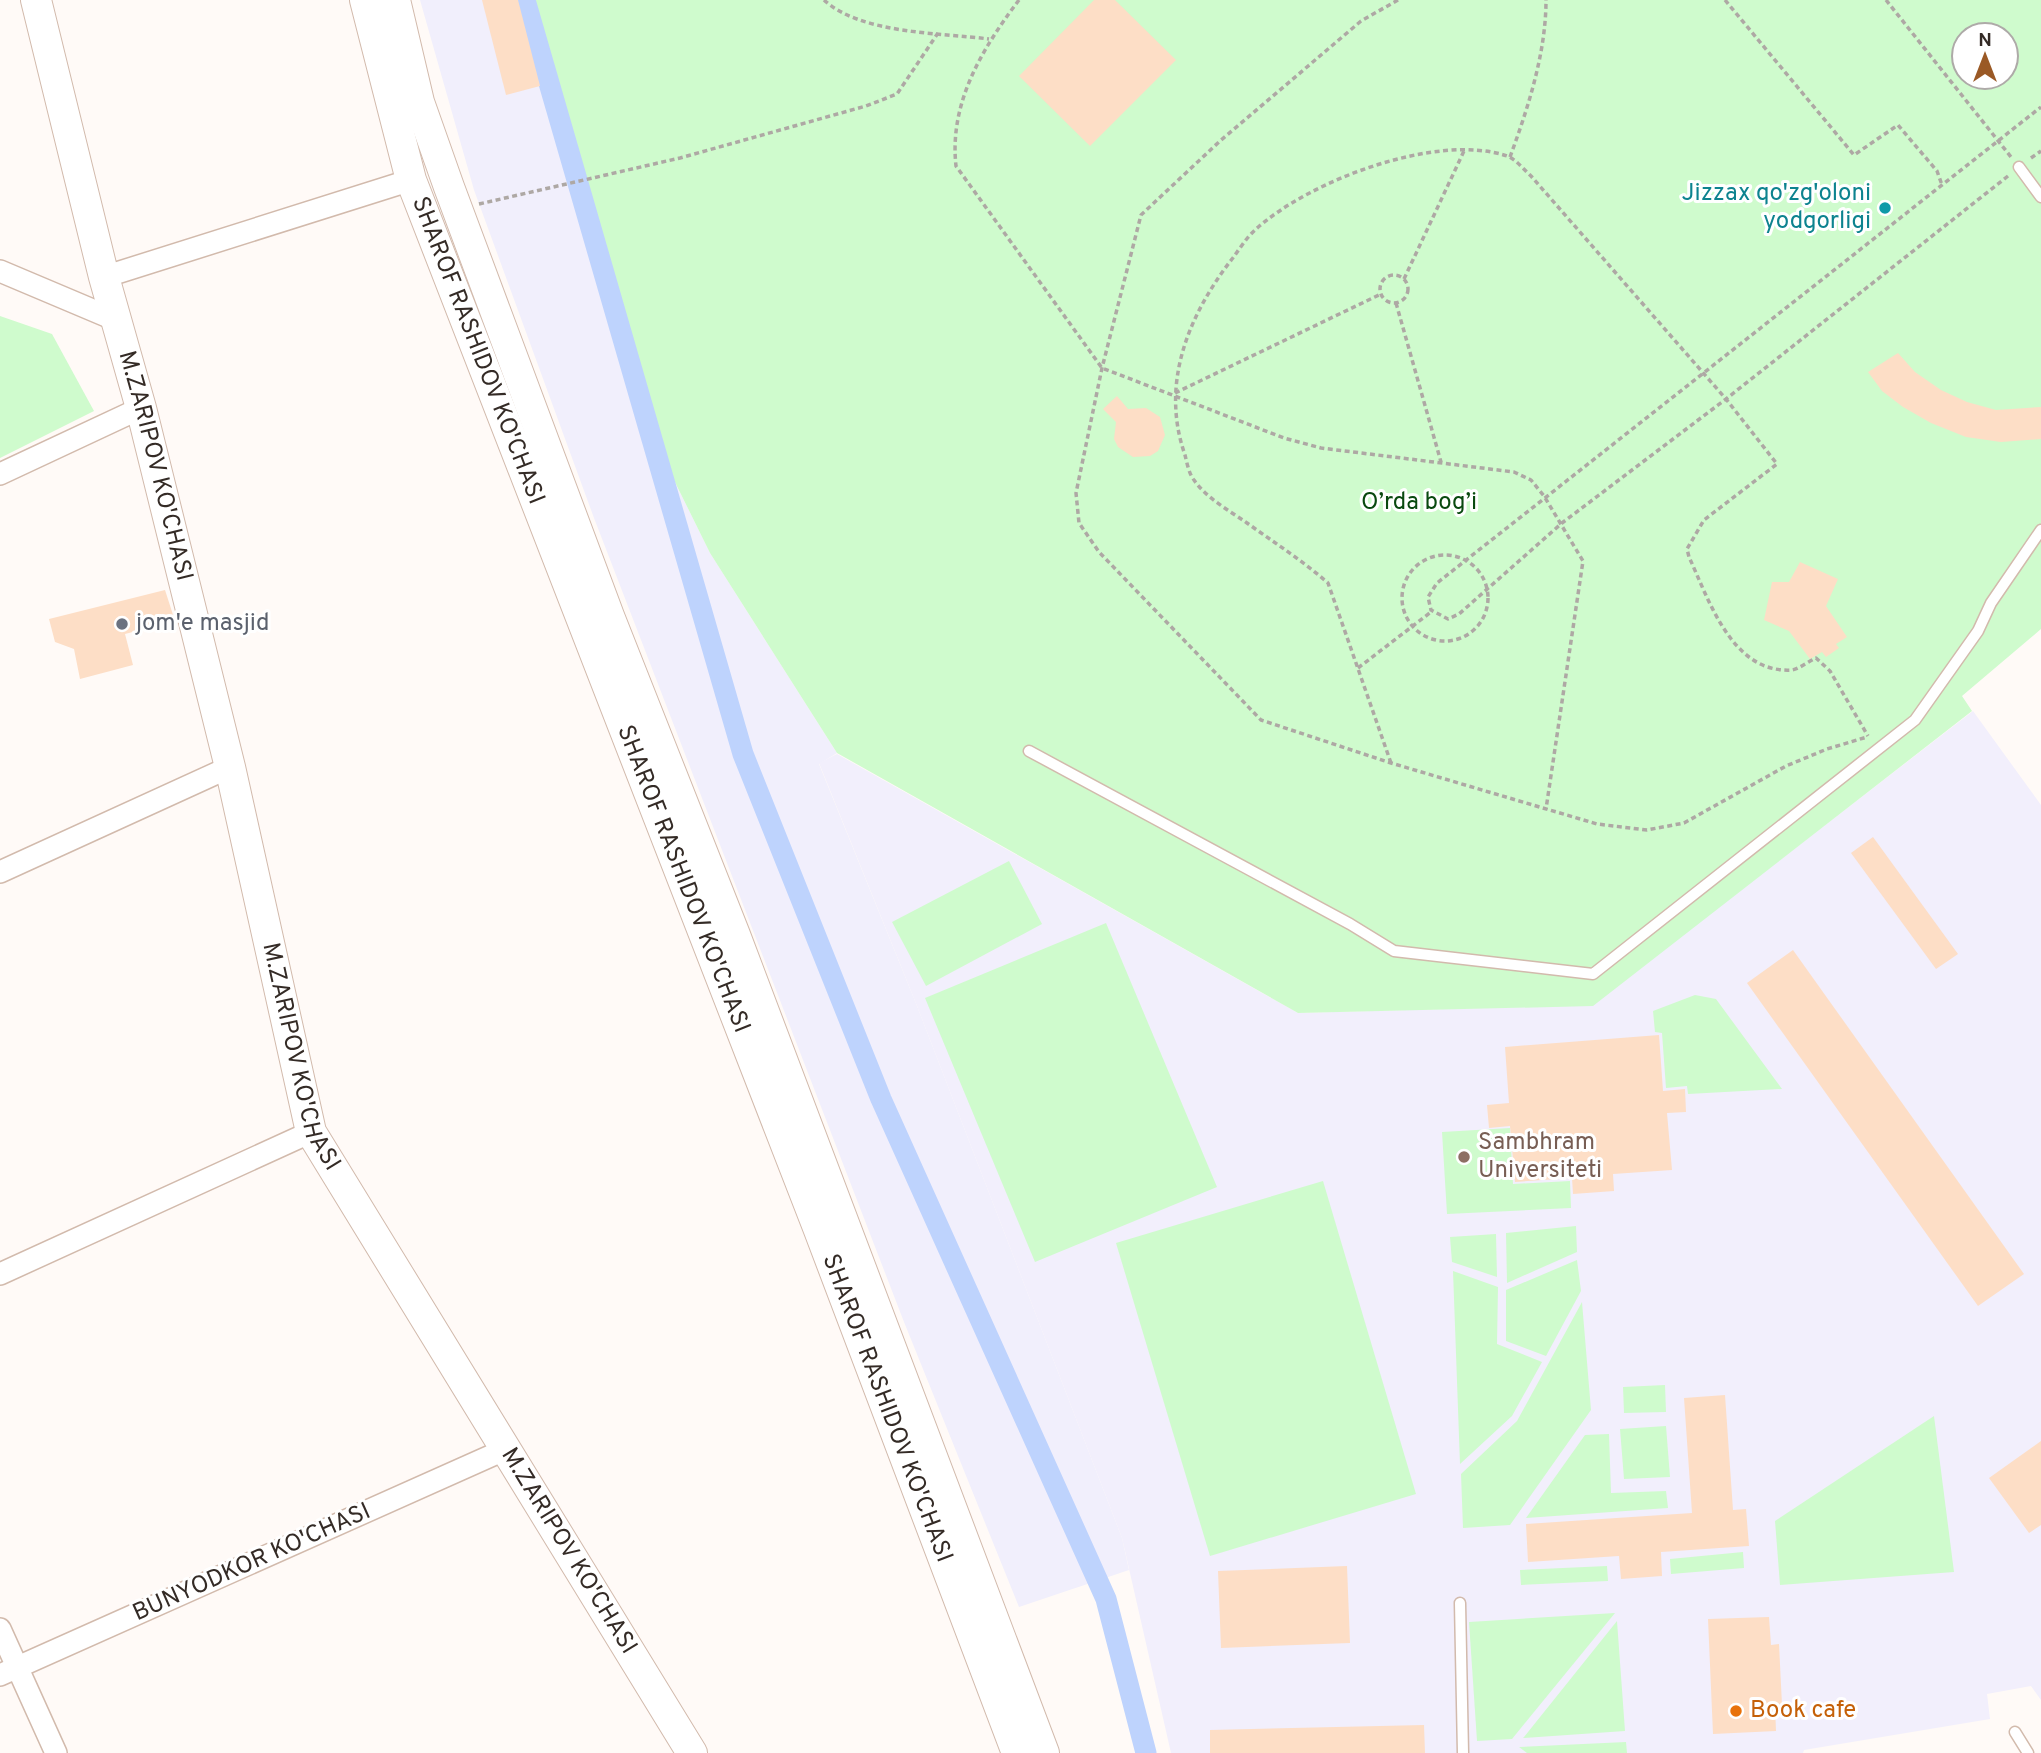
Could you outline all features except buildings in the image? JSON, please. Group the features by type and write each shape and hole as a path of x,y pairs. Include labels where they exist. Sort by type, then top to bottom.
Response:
{"street":[{"name":"M.ZARIPOV KO'CHASI","path":"36,0 230,767 311,1132 692,1753"},
{"name":"SHAROF RASHIDOV KO'CHASI","path":"365,0 411,180 687,897 819,1230 1017,1753"},
{"path":"395,0 419,102 443,171 609,616 735,935 1044,1753"},
{"path":"104,277 443,171"},
{"path":"0,271 116,320"},
{"path":"0,474 141,408"},
{"path":"0,872 230,767"},
{"path":"0,1274 311,1132"},
{"name":"BUNYODKOR KO'CHASI","path":"9,1671 504,1450"},
{"path":"0,1629 9,1671 56,1753"}],"lane":[{"path":"2019,167 2041,197"},
{"path":"1029,751 1350,924 1394,951 1593,974 1915,720 1978,631 1991,603 2041,530"},
{"path":"1460,1603 1463,1753"},
{"path":"2015,1732 2028,1753"}],"path":[{"path":"824,0 832,8 878,25 989,38"},
{"path":"1019,0 989,38 956,114 953,139 956,166 1022,261 1102,368 1284,438 1321,448 1514,472 1531,481 1562,523 1583,561 1546,809"},
{"path":"1398,0 1361,21 1220,141 1141,215 1102,368 1076,493 1079,523 1099,552 1261,720 1597,824 1647,830 1684,823 1786,766 1827,749 1878,733"},
{"path":"1510,157 1542,48 1546,0"},
{"path":"1725,0 1854,155 1898,125 1937,171 1942,185"},
{"path":"1886,0 1997,141"},
{"path":"458,209 680,158 866,106 897,94 938,33"},
{"path":"2019,167 1726,399 1562,523 1454,617 1440,617 1432,611 1428,597 1431,589 1544,496 2041,107"},
{"path":"1391,762 1328,583 1307,564 1220,505 1194,480 1177,433 1174,394 1182,344 1215,281 1255,230 1297,202 1362,168 1399,157 1464,151 1510,157 1531,176 1726,399 1777,464 1704,520 1687,549 1689,557 1712,608 1742,651 1766,666 1794,670 1816,658 1830,671 1868,736"},
{"path":"1404,279 1464,151"},
{"path":"1398,275 1404,279 1408,290 1406,296 1396,303 1390,302 1381,294 1382,282 1386,277 1398,275"},
{"path":"1174,394 1381,294"},
{"path":"1396,303 1441,464"},
{"path":"1443,555 1466,561 1481,574 1487,586 1485,614 1467,635 1441,641 1427,638 1411,624 1402,606 1406,578 1416,566 1428,558 1443,555"},
{"path":"1358,668 1411,624 1432,611"}],"shaded area":[{"path":"420,0 530,0 670,472 710,553 837,753 819,764 917,1006 1122,1538 1129,1570 1019,1607 904,1322 594,518 474,190"},
{"name":"Sambhram Universiteti","path":"1973,711 2041,805 2041,1700 2031,1686 1987,1694 1990,1719 1804,1750 1803,1753 1171,1753 1122,1538 917,1006 819,763 837,754 1298,1013 1592,1005"}],"green space":[{"name":"O’rda bog’i","path":"530,0 2041,0 2041,629 1962,696 1972,711 1593,1006 1298,1013 837,753 710,553 670,472"},
{"path":"0,316 52,334 94,411 0,458"},
{"path":"1009,861 1042,924 926,986 892,922"},
{"path":"1106,923 1217,1187 1035,1262 925,998"},
{"path":"1695,995 1716,999 1782,1089 1688,1094 1687,1086 1666,1088 1662,1033 1655,1032 1653,1011"},
{"path":"1510,1128 1513,1184 1570,1181 1571,1208 1447,1214 1442,1132"},
{"path":"1323,1181 1416,1494 1210,1556 1116,1243"},
{"path":"1576,1226 1577,1252 1507,1283 1506,1233"},
{"path":"1496,1234 1497,1277 1452,1262 1450,1237"},
{"path":"1577,1260 1581,1291 1546,1356 1506,1341 1506,1290"},
{"path":"1453,1271 1498,1287 1497,1344 1542,1362 1512,1416 1460,1464"},
{"path":"1582,1302 1591,1410 1510,1525 1463,1528 1461,1474 1517,1421"},
{"path":"1665,1385 1666,1412 1624,1413 1623,1387"},
{"path":"1934,1416 1954,1572 1780,1585 1775,1521"},
{"path":"1666,1426 1670,1477 1624,1479 1620,1429"},
{"path":"1609,1434 1611,1493 1666,1491 1668,1508 1526,1518 1585,1435"},
{"path":"1743,1552 1744,1568 1671,1574 1670,1559"},
{"path":"1607,1566 1608,1581 1521,1585 1520,1570"},
{"path":"1615,1613 1512,1739 1477,1741 1469,1622"},
{"path":"1617,1621 1625,1731 1523,1738 1524,1737"},
{"path":"1626,1742 1627,1753 1527,1753 1519,1747"}],"waterway":[{"path":"525,0 743,754 881,1099 1106,1599 1146,1753"}],"place":[{"name":"Jizzax qo'zg'oloni yodgorligi","path":"1885,208"},
{"name":"jom'e masjid","path":"122,624"},
{"name":"Sambhram Universiteti","path":"1464,1157"},
{"name":"Book cafe","path":"1736,1711"}]}
